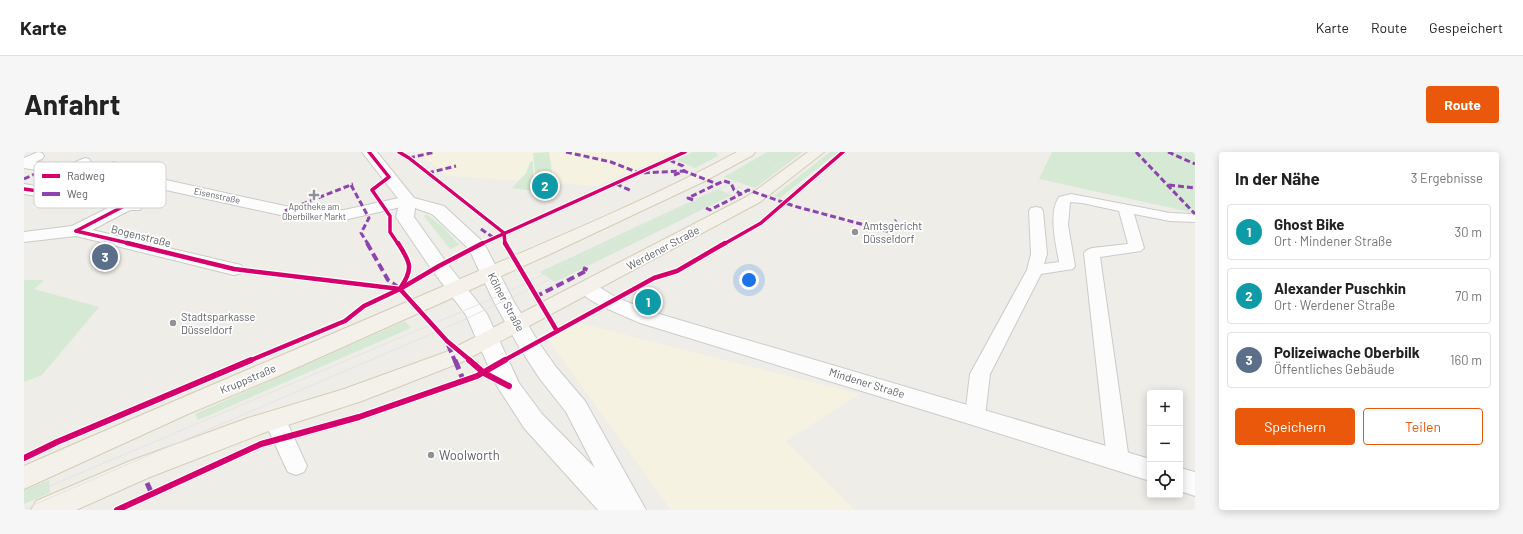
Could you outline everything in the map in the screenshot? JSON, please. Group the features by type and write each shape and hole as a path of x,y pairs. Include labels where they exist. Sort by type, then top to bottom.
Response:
{"main road":[{"name":"Werdener Straße","path":"502,332 754,199 817,152"},
{"path":"473,281 541,251 738,154"},
{"name":"Kruppstraße","path":"24,478 166,414 473,281"},
{"path":"46,510 140,469 275,420 361,392 454,356 502,332"}],"street":[{"path":"369,152 408,200"},
{"name":"Eisenstraße","path":"28,158 41,162"},
{"name":"Eisenstraße","path":"166,185 285,211 314,215 344,215 408,200"},
{"path":"24,189 34,190"},
{"name":"Kölner Straße","path":"616,510 533,421 509,386 502,332 473,281 405,217 408,200 438,210 477,247 473,281 476,314 502,332 548,373 576,407 631,510"},
{"name":"Bogenstraße","path":"24,237 76,231 125,208"},
{"name":"Bogenstraße","path":"76,231 234,269"},
{"name":"Mindener Straße","path":"587,288 610,302 648,318 1147,469"},
{"path":"1183,480 1195,484"}],"lane":[{"path":"1035,270 1066,266 1060,227 1060,212 1064,200 1071,198 1082,198 1170,217 1195,218"},
{"path":"1118,460 1092,253 1136,248 1126,208"},
{"path":"975,416 980,374 1035,270 1039,254 1036,211"},
{"path":"275,420 296,466"}],"shaded area":[{"path":"417,152 676,152 597,186 448,176"},
{"path":"575,322 859,394 786,441 855,510 671,510 548,339"}],"green space":[{"path":"549,152 555,192 537,193 533,153"},
{"path":"693,152 715,152 718,156 695,168 676,160"},
{"path":"767,152 803,152 755,188 724,177"},
{"path":"830,152 838,152 780,198 774,196"},
{"path":"1052,152 1195,152 1195,213 1039,179"},
{"path":"533,161 534,191 512,188 526,173 530,162"},
{"path":"717,189 732,195 555,282 540,272"},
{"path":"426,214 443,227 459,245 450,249 424,216"},
{"path":"24,280 44,280 34,289 99,307 42,375 24,382"},
{"path":"405,321 411,328 198,420 195,414"},
{"path":"49,480 50,493 24,504 24,490"}],"tram line":[{"path":"24,497 501,295 742,178 784,152"},
{"path":"24,509 459,322 566,272 736,189 768,172 797,152"}],"marked path":[{"path":"409,158 435,152"},
{"path":"566,152 611,162 639,173 684,171 683,166 669,160"},
{"path":"1136,152 1195,214"},
{"path":"1168,152 1195,164"},
{"path":"428,173 456,166"},
{"path":"674,175 684,171 717,184 724,181 731,183 734,190 741,194 748,190 794,206 887,231 896,220"},
{"path":"24,179 34,174"},
{"path":"285,211 353,184"},
{"path":"616,184 632,191"},
{"path":"693,200 688,198 717,184"},
{"path":"351,185 369,218 361,233 388,280 399,288"},
{"path":"1169,185 1195,188"},
{"path":"706,208 710,210 741,194"},
{"path":"481,229 494,238"},
{"path":"535,297 588,270 583,268"},
{"path":"448,345 464,382"},
{"path":"147,483 152,494"}],"cycle path":[{"path":"369,152 389,177 372,190 390,216 390,232 408,259 409,275 401,287"},
{"path":"399,152 409,158 504,233 505,245 557,331"},
{"path":"24,458 57,442 345,321 364,306 400,289 439,266 494,238 685,152"},
{"path":"117,510 261,444 359,417 477,376 654,278 677,271 761,223 843,152"},
{"path":"24,189 34,190"},
{"path":"76,231 120,208"},
{"path":"76,231 234,269 400,289"},
{"path":"400,289 447,341 484,373 509,386"}],"place":[{"name":"Alexander Puschkin","path":"545,186"},
{"name":"Apotheke am Oberbilker Markt","path":"314,195"},
{"name":"Amtsgericht Düsseldorf","path":"855,232"},
{"name":"Polizeiwache Oberbilk","path":"105,257"},
{"name":"Ghost Bike","path":"648,302"},
{"name":"Stadtsparkasse Düsseldorf","path":"173,323"},
{"name":"Woolworth","path":"431,455"}]}
